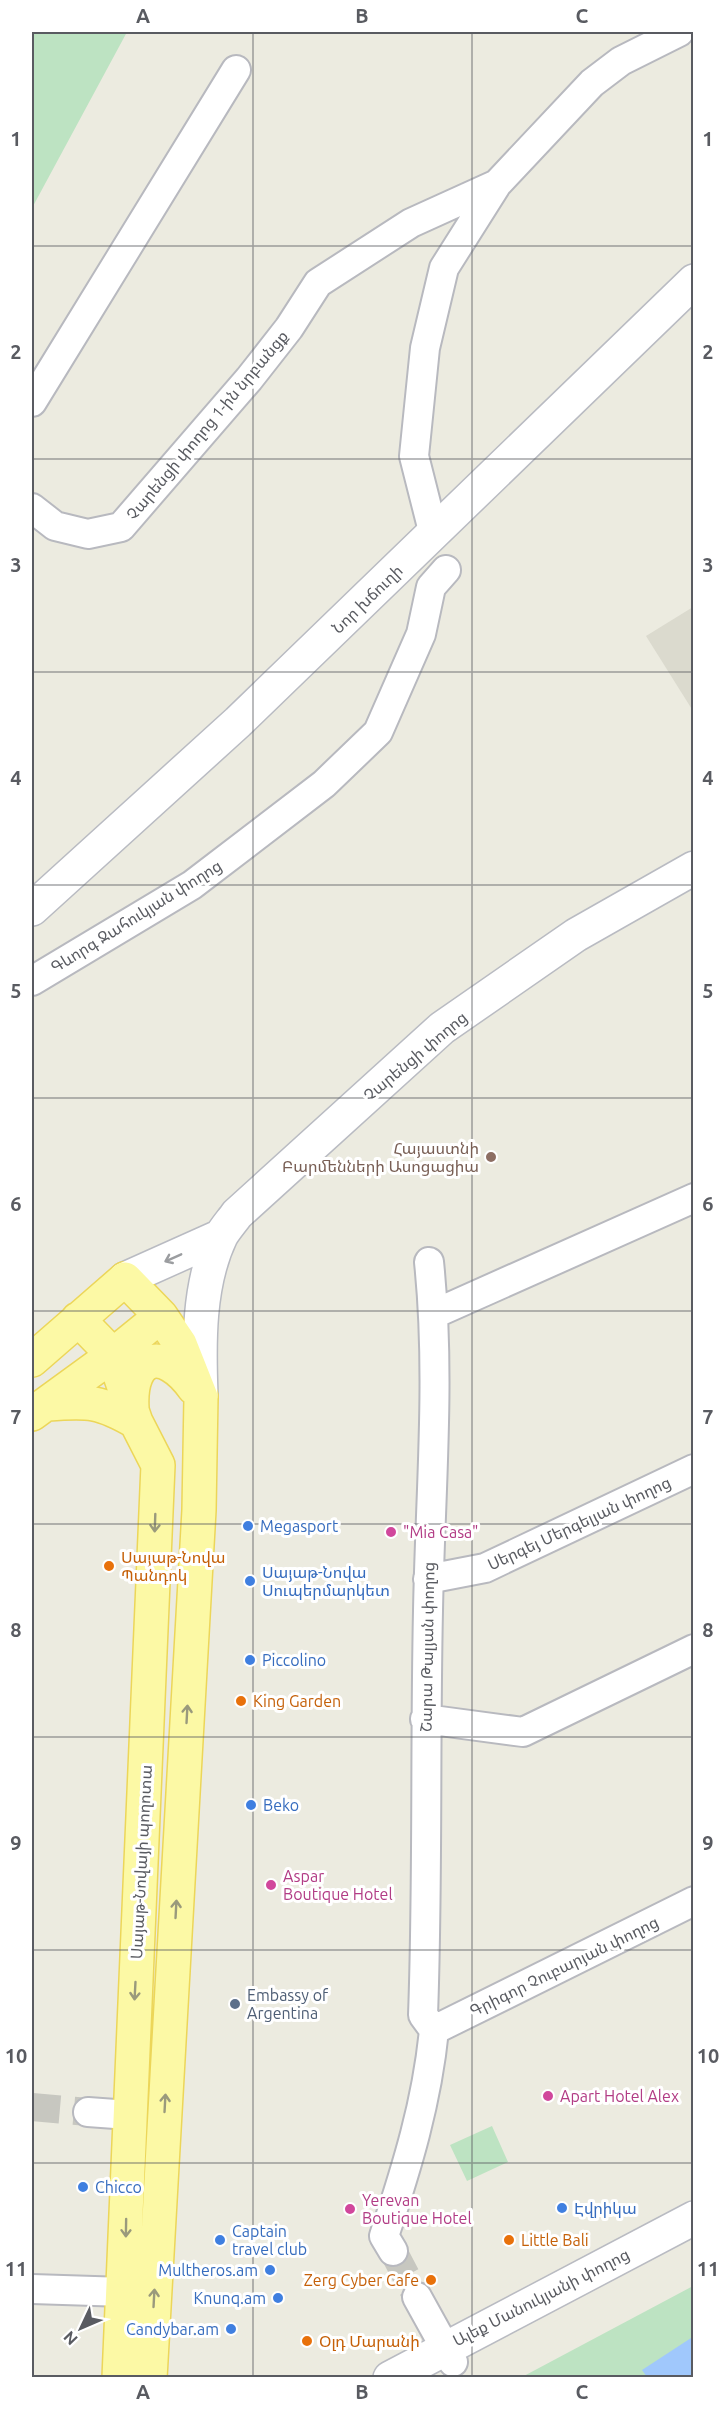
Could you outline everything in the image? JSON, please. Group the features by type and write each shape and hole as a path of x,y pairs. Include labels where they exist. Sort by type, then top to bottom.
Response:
{"main road":[{"name":"Նոր խճուղի","path":"32,909 238,722 410,558 433,531 693,281"},
{"name":"Չարենցի փողոց","path":"205,1284 221,1236 237,1214 442,1028 576,935 693,868"},
{"name":"Չարենցի փողոց","path":"32,1360 125,1279 221,1236"},
{"path":"125,1279 161,1316 180,1344 201,1397"},
{"path":"40,1409 205,1284"},
{"path":"150,2378 197,1534 200,1356 205,1284"},
{"path":"78,1319 113,1355"},
{"name":"Սայաթ-Նովայի պողոտա","path":"113,1355 134,1416 158,1465 129,2115 125,2292 119,2378"},
{"path":"40,1409 86,1401 134,1416 133,1379 147,1362 158,1359 180,1372 201,1397"},
{"name":"Ալեք Մանուկյանի փողոց","path":"442,2362 693,2218"},
{"name":"Ալեք Մանուկյանի փողոց","path":"390,2378 442,2362 693,2240"}],"street":[{"name":"Չարենցի փողոց 1-ին նրբանցք","path":"32,508 55,526 87,534 121,527 249,380 289,328 318,284 411,223 497,184 592,83 621,61 679,32"},
{"path":"32,402 236,70"},
{"path":"433,531 414,456 425,348 444,268 497,184"},
{"name":"Գևորգ Ջահուկյան փողոց","path":"32,981 208,874 324,784 378,732 421,633 431,587 446,570"},
{"path":"434,1314 693,1198"},
{"name":"Շարա Թալյան փողոց","path":"393,2251 384,2236 413,2146 430,2074 434,2030 423,2015 425,1719 435,1426 434,1314 429,1262"},
{"name":"Սերգեյ Մերգելյան փողոց","path":"428,1580 485,1568 693,1469"},
{"path":"425,1719 523,1732 693,1649"},
{"name":"Գրիգոր Չուբարյան փողոց","path":"434,2030 693,1901"},
{"path":"88,2112 129,2115"},
{"path":"32,2289 125,2292"},
{"path":"417,2296 442,2362"}],"shaded area":[{"path":"693,607 693,711 646,636"}],"green space":[{"path":"32,32 127,32 32,208"},
{"path":"492,2126 508,2162 467,2181 450,2145"},
{"path":"693,2286 693,2377 522,2377"}],"water":[{"path":"691,2338 693,2377 647,2377 642,2370"}],"tunnel":[{"path":"32,2107 88,2112"},
{"path":"393,2251 417,2297"}],"place":[{"name":"Հայաստնի Բարմենների Ասոցացիա","path":"491,1157"},
{"name":"Megasport","path":"248,1526"},
{"name":"\"Mia Casa\"","path":"391,1532"},
{"name":"Սայաթ-Նովա Պանդոկ","path":"109,1566"},
{"name":"Սայաթ-Նովա Սուպերմարկետ","path":"250,1581"},
{"name":"Piccolino","path":"250,1660"},
{"name":"King Garden","path":"241,1701"},
{"name":"Beko","path":"251,1805"},
{"name":"Aspar Boutique Hotel","path":"271,1885"},
{"name":"Embassy of Argentina","path":"235,2004"},
{"name":"Apart Hotel Alex","path":"548,2096"},
{"name":"Chicco","path":"83,2187"},
{"name":"Էվրիկա","path":"562,2208"},
{"name":"Yerevan Boutique Hotel","path":"350,2209"},
{"name":"Captain travel club","path":"220,2240"},
{"name":"Little Bali","path":"509,2240"},
{"name":"Multheros.am","path":"270,2270"},
{"name":"Zerg Cyber Cafe","path":"431,2280"},
{"name":"Knunq.am","path":"278,2298"},
{"name":"Candybar.am","path":"231,2329"},
{"name":"Օլդ Մարանի","path":"307,2341"}]}
